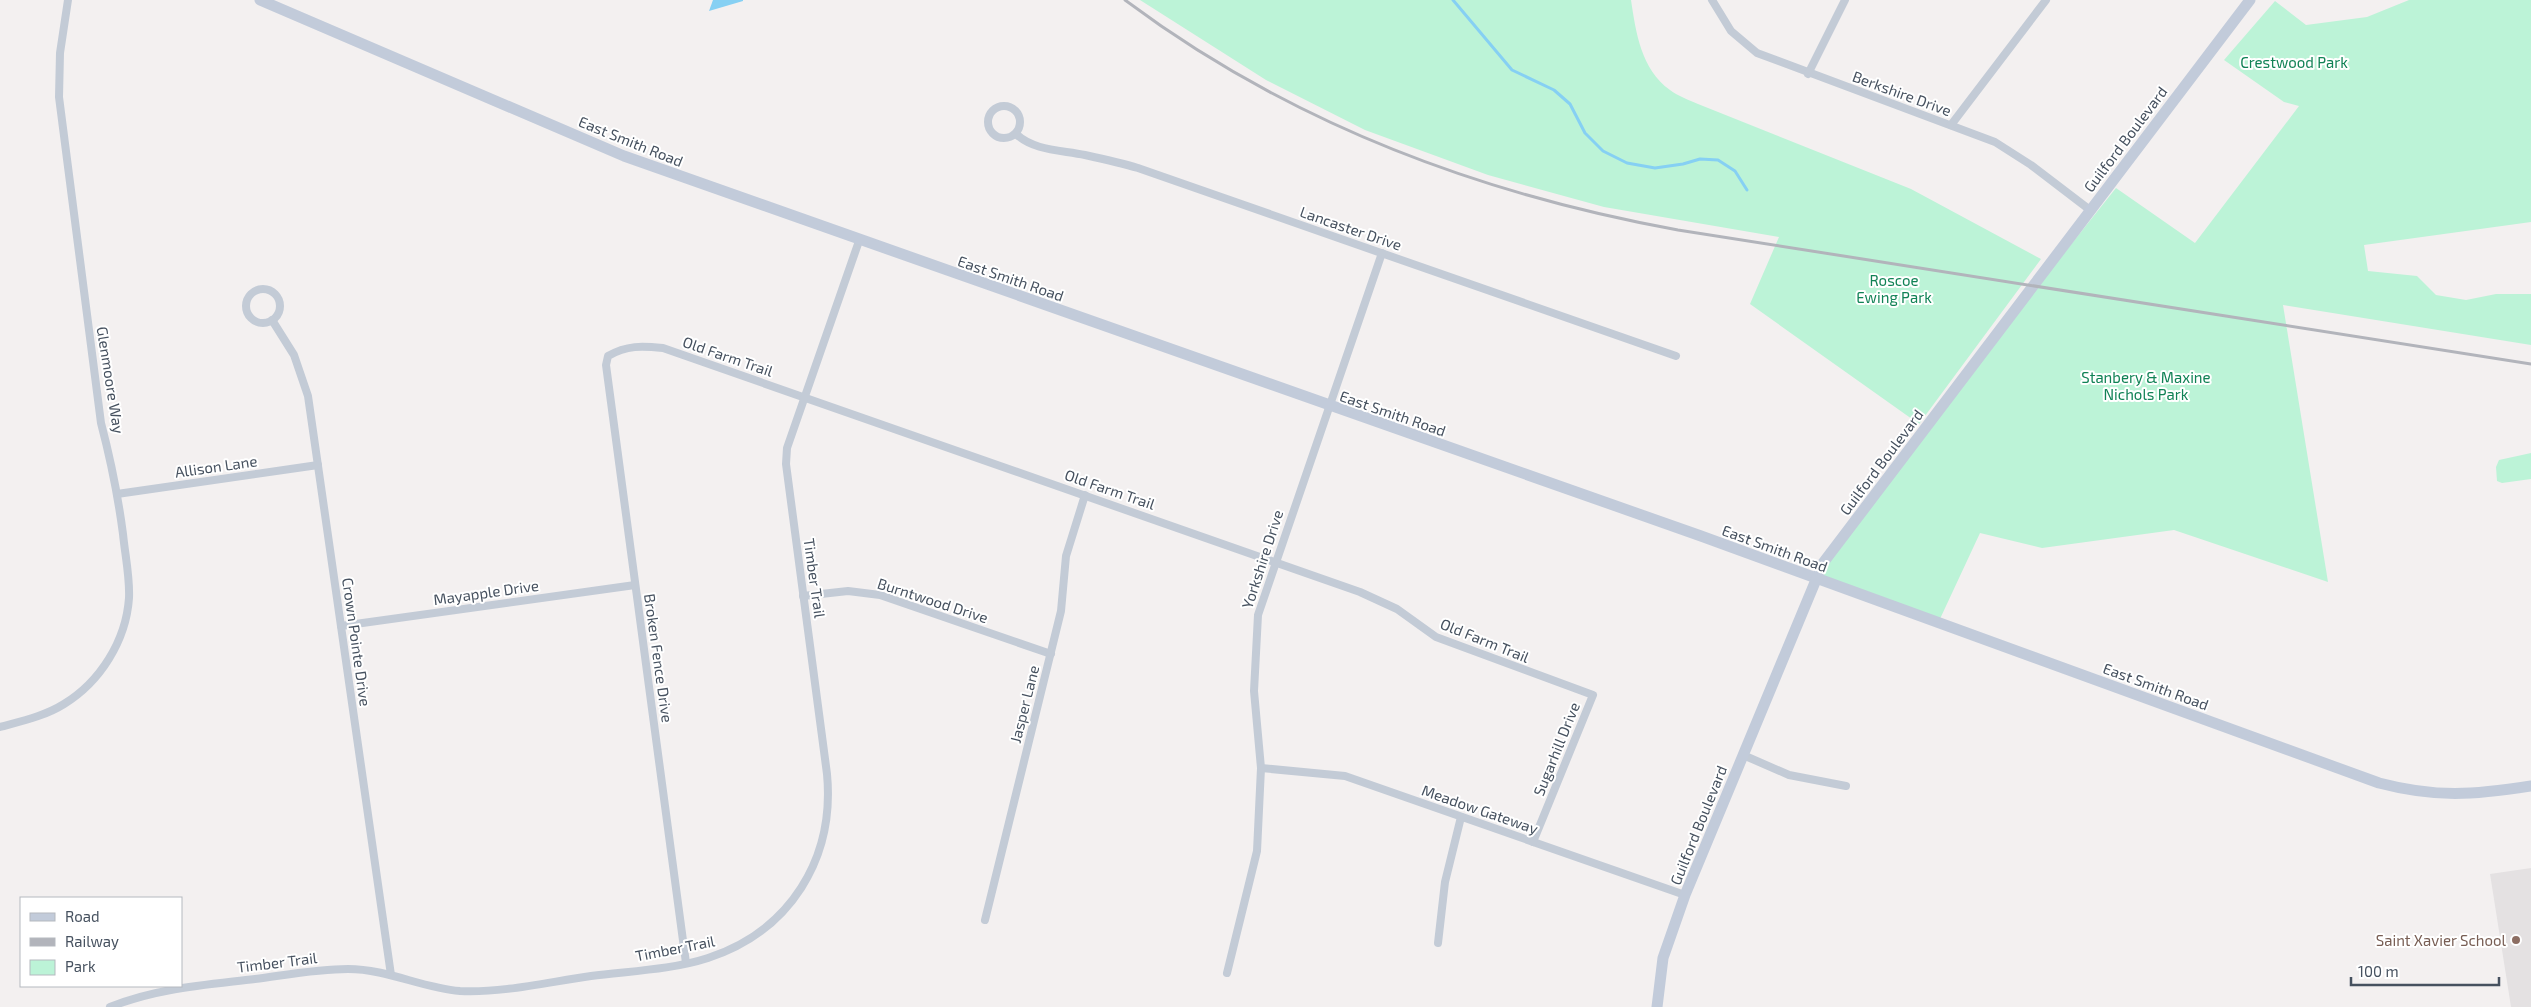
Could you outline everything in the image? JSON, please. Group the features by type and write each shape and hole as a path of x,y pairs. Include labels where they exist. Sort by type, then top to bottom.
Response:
{"street":[{"name":"Glenmoore Way","path":"0,727 32,718 63,705 92,682 114,651 121,635 128,600 129,581 118,494 113,466 101,423 59,97 60,53 68,0"},
{"name":"East Smith Road","path":"260,0 624,156 859,241 1816,578 2379,782 2405,790 2450,795 2473,794 2531,786"},
{"name":"Berkshire Drive","path":"1712,0 1720,16 1743,43 1770,60 1995,142 2014,153 2090,210"},
{"path":"1808,74 1844,0"},
{"path":"1951,125 2046,0"},
{"name":"Guilford Boulevard","path":"1658,1007 1664,958 1685,895 1823,563 2250,0"},
{"name":"Lancaster Drive","path":"1016,134 1021,120 1017,111 1008,106 994,109 988,120 991,132 1002,138 1016,134 1034,145 1048,149 1102,158 1138,168 1676,356"},
{"name":"Timber Trail","path":"110,1007 131,999 173,989 327,970 350,969 390,975 440,988 480,991 686,963 725,952 761,932 792,901 804,884 820,850 828,810 828,789 786,464 790,435 859,241"},
{"name":"Yorkshire Drive","path":"1227,973 1257,851 1261,768 1254,691 1258,615 1382,253"},
{"path":"268,290 276,297 279,307 272,320 261,323 250,318 246,302 253,292 268,290"},
{"name":"Crown Pointe Drive","path":"272,320 290,348 302,375 308,396 390,975"},
{"name":"Old Farm Trail","path":"608,356 626,347 663,348 1360,592 1397,609 1436,637 1593,695"},
{"name":"Broken Fence Drive","path":"608,356 606,365 686,963"},
{"name":"Allison Lane","path":"118,494 318,465"},
{"name":"Jasper Lane","path":"985,920 1062,611 1066,556 1085,495"},
{"name":"Mayapple Drive","path":"340,626 635,585"},
{"name":"Burntwood Drive","path":"803,596 848,591 880,595 1051,654"},
{"name":"Sugarhill Drive","path":"1533,842 1593,695"},
{"path":"1743,755 1789,775 1846,786"},
{"name":"Meadow Gateway","path":"1261,768 1345,776 1685,895"},
{"path":"1438,943 1445,882 1462,817"}],"shaded area":[{"name":"Saint Xavier School","path":"2531,868 2531,1007 2511,1007 2490,874"}],"green space":[{"name":"Roscoe Ewing Park","path":"1140,0 1631,0 1641,50 1646,61 1652,72 1673,92 1698,104 1911,189 2041,259 1919,424 1750,304 1779,237 1604,207 1488,175 1365,130 1266,80"},
{"name":"Stanbery & Maxine Nichols Park","path":"2409,0 2531,0 2531,222 2364,245 2368,271 2417,276 2436,295 2466,300 2496,294 2531,294 2531,345 2283,305 2328,582 2174,530 2042,548 1980,533 1939,621 1819,576 1994,341 2116,188 2195,243 2299,106 2284,102 2224,60 2275,1 2306,25 2367,17"},
{"path":"2531,453 2531,479 2502,483 2497,481 2496,467 2499,460"}],"water":[{"path":"713,0 743,0 743,1 709,11"}],"waterway":[{"path":"1453,0 1512,70 1554,90 1570,104 1585,133 1603,151 1627,163 1655,168 1683,164 1700,159 1718,160 1735,171 1747,190"}],"railway":[{"path":"1125,0 1187,43 1252,82 1319,117 1388,147 1459,174 1531,196 1604,215 1678,230 2531,364"}],"place":[{"name":"Saint Xavier School","path":"2516,940"}],"park label":[{"name":"Crestwood Park","path":"2294,62"}]}
